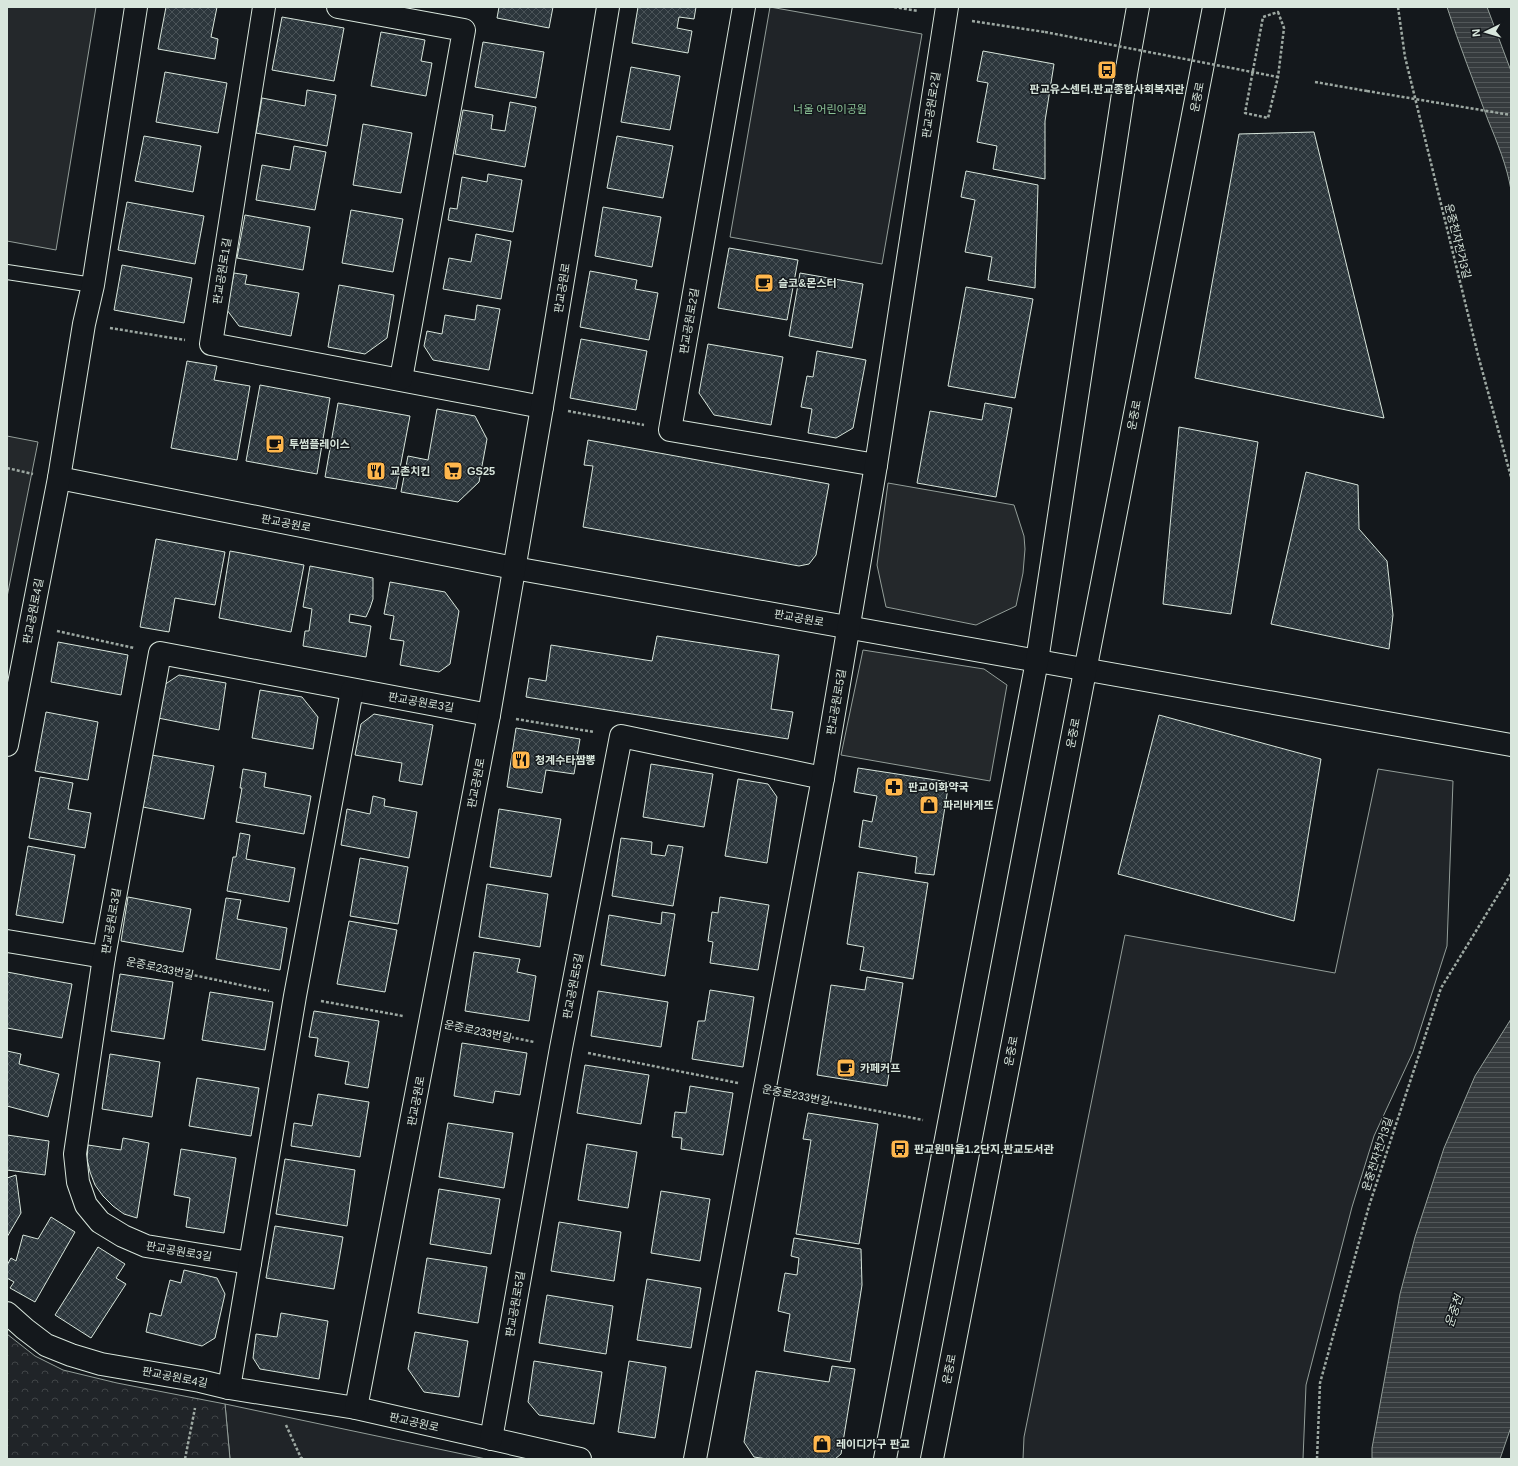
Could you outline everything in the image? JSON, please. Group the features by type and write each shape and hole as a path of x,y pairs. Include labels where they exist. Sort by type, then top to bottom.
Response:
{"street":[{"path":"59,478 84,324 93,285 136,7"},
{"name":"판교공원로1길","path":"211,344 264,7"},
{"path":"338,7 464,30 401,379"},
{"name":"판교공원로","path":"580,1459 356,1408 489,715 542,407 608,7"},
{"name":"판교공원로2길","path":"670,430 744,7"},
{"path":"885,1459 1037,661 1126,74 1138,7"},
{"name":"운중로","path":"932,1459 1214,7"},
{"name":"판교공원로2길","path":"848,627 876,465 946,12"},
{"path":"211,344 542,407"},
{"path":"670,430 876,465"},
{"name":"판교공원로","path":"59,478 514,568 1085,670 1451,733 1511,745"},
{"name":"판교공원로4길","path":"7,745 59,478"},
{"name":"판교공원로5길","path":"695,1459 766,1089 823,778 848,627"},
{"name":"판교공원로3길","path":"250,1264 146,1246 123,1236 100,1222 86,1205 78,1182 75,1154 104,957 160,653 489,715"},
{"path":"229,1388 295,996 352,690"},
{"path":"621,736 823,778"},
{"name":"판교공원로5길","path":"491,1439 561,1048 621,736"},
{"path":"7,941 104,957"},
{"name":"판교공원로4길","path":"7,1313 46,1345 71,1355 101,1364 200,1381 229,1388 356,1408"}],"lane":[{"path":"7,272 93,285"}],"path":[{"name":"운중천자전거3길","path":"1398,7 1405,57 1478,355 1511,478"},
{"path":"946,12 1278,77"},
{"path":"1278,12 1284,28 1278,77 1268,118 1245,113 1262,16 1278,12"},
{"path":"1315,82 1511,115"},
{"path":"84,324 211,344"},
{"path":"542,407 670,430"},
{"path":"30,626 160,653"},
{"path":"489,715 621,736"},
{"name":"운중천자전거3길","path":"1316,1459 1320,1383 1369,1206 1440,988 1511,874"},
{"name":"운중로233번길","path":"104,957 949,1125"},
{"path":"185,1459 200,1381"},
{"path":"284,1423 302,1458 304,1459"}],"green space":[{"name":"너울 어린이공원","path":"770,7 922,34 882,264 730,237"},
{"path":"1378,769 1453,781 1447,946 1413,1052 1374,1136 1352,1207 1306,1385 1303,1459 1023,1459 1024,1437 1125,935 1335,973"},
{"path":"7,1334 35,1356 63,1370 117,1383 225,1404 230,1459 7,1459"},
{"path":"225,1404 486,1459 230,1459"}],"shaded area":[{"path":"7,7 96,7 56,250 7,241"},
{"path":"7,436 38,442 7,597"},
{"path":"888,483 1014,505 1024,536 1025,549 1023,573 1016,606 976,625 886,607 877,565"},
{"path":"863,650 984,669 1007,685 990,781 841,755"}],"water":[{"path":"1447,7 1487,7 1511,71 1511,190 1501,154"},
{"name":"운중천","path":"1511,1019 1511,1427 1500,1459 1372,1459 1372,1448 1400,1294 1415,1237 1444,1148 1475,1076"}],"building":[{"path":"166,7 217,7 211,37 218,39 215,59 158,49"},
{"path":"499,7 553,7 549,28 497,18"},
{"path":"638,7 696,7 694,19 679,17 677,28 692,31 688,53 632,43"},
{"path":"282,17 344,28 334,81 272,70"},
{"path":"381,32 425,40 421,61 432,63 426,96 371,86"},
{"path":"483,42 544,52 536,98 475,87"},
{"path":"983,51 1054,64 1045,121 1045,179 993,169 997,146 977,142 988,83 977,81"},
{"path":"631,67 680,76 670,130 621,122"},
{"path":"165,72 227,83 218,133 156,122"},
{"path":"307,90 336,95 327,146 256,133 262,98 305,106"},
{"path":"510,102 536,107 525,167 455,154 463,110 493,115 491,129 505,131"},
{"path":"363,124 412,133 401,193 353,185"},
{"path":"1314,132 1384,418 1195,378 1239,134"},
{"path":"144,136 201,146 193,192 135,181"},
{"path":"617,136 673,146 663,198 607,188"},
{"path":"294,146 326,152 315,210 256,200 262,165 290,170"},
{"path":"966,171 1038,185 1035,288 988,280 992,257 965,252 975,200 961,197"},
{"path":"488,174 522,180 513,232 448,220 450,208 457,209 462,177 487,182"},
{"path":"127,202 204,216 195,264 118,250"},
{"path":"603,207 661,217 652,267 595,256"},
{"path":"351,210 403,219 393,272 342,263"},
{"path":"245,215 310,227 303,270 237,258"},
{"path":"476,234 511,241 501,299 443,289 449,258 471,262"},
{"path":"729,248 798,260 787,320 718,308"},
{"path":"122,265 192,278 184,323 114,310"},
{"path":"590,271 637,280 635,289 658,293 649,340 580,327"},
{"path":"234,273 247,275 245,284 299,293 291,336 239,326 227,310"},
{"path":"800,273 863,284 852,348 789,336"},
{"path":"339,285 394,295 387,338 365,354 328,347"},
{"path":"966,287 1033,299 1015,398 948,386"},
{"path":"477,305 500,309 489,370 433,360 424,346 427,331 442,334 445,315 475,320"},
{"path":"581,339 647,351 636,410 570,398"},
{"path":"708,344 783,357 771,425 714,415 699,393"},
{"path":"817,351 866,360 853,428 836,438 808,433 812,409 801,407 807,376 813,377"},
{"path":"187,361 217,366 214,380 250,386 237,460 171,448"},
{"path":"260,385 330,398 317,474 246,461"},
{"path":"338,403 410,416 396,489 325,477"},
{"path":"985,403 1012,408 996,497 917,483 930,411 982,420"},
{"path":"437,409 475,416 487,439 479,482 458,502 401,492 408,456 428,460"},
{"path":"1179,427 1258,442 1231,614 1163,604"},
{"path":"588,440 829,484 816,555 809,564 799,566 583,527 593,466 584,465"},
{"path":"1306,472 1358,485 1359,529 1387,561 1393,615 1389,649 1271,624"},
{"path":"156,539 225,552 215,605 175,598 169,632 140,627"},
{"path":"230,551 304,565 291,632 219,618"},
{"path":"310,566 373,578 373,599 366,617 350,614 349,622 371,626 366,657 303,646 305,631 309,631 312,609 303,607"},
{"path":"390,582 445,592 459,611 450,664 439,672 400,665 404,641 390,639 394,616 384,614"},
{"path":"657,636 779,655 771,709 793,712 788,739 526,697 529,678 546,681 551,645 652,661"},
{"path":"58,642 128,655 121,695 51,682"},
{"path":"179,675 226,683 219,730 158,718 164,685"},
{"path":"260,690 302,697 318,717 313,749 252,738"},
{"path":"46,712 98,722 88,780 35,771"},
{"path":"374,714 433,725 422,785 399,781 402,763 355,755 361,724"},
{"path":"1159,715 1321,759 1294,921 1118,874"},
{"path":"516,728 580,739 574,774 546,770 542,793 507,787"},
{"path":"152,755 214,766 204,819 143,807"},
{"path":"651,764 713,774 704,827 643,817"},
{"path":"858,768 949,782 934,875 915,873 917,857 859,847 863,820 872,822 877,796 854,792"},
{"path":"243,769 266,773 264,787 311,796 304,834 236,822 242,788 240,788"},
{"path":"40,777 73,783 68,809 91,813 85,848 29,838"},
{"path":"738,779 768,784 777,797 767,863 725,856"},
{"path":"373,796 385,799 384,806 417,812 409,858 341,845 347,809 370,814"},
{"path":"499,809 561,819 551,877 490,867"},
{"path":"240,833 250,835 246,859 295,868 289,902 227,891 233,857 236,857"},
{"path":"621,838 652,842 651,854 665,856 668,845 683,847 673,906 612,896"},
{"path":"28,846 75,855 63,923 16,915"},
{"path":"360,858 408,867 398,924 350,916"},
{"path":"858,872 928,883 913,979 860,970 864,947 847,944"},
{"path":"487,884 548,894 540,947 479,937"},
{"path":"128,897 191,909 183,952 121,941"},
{"path":"720,897 769,905 758,970 710,963 713,942 708,941 712,912 718,913"},
{"path":"226,898 241,900 237,919 287,928 280,970 216,959"},
{"path":"662,912 675,914 665,976 601,965 609,915 661,924"},
{"path":"349,921 397,930 385,992 337,984"},
{"path":"474,952 520,959 517,972 536,976 529,1021 465,1011"},
{"path":"7,972 72,984 62,1038 7,1028"},
{"path":"120,974 173,982 164,1039 111,1031"},
{"path":"867,977 903,983 887,1086 817,1075 831,985 865,990"},
{"path":"710,990 754,997 743,1067 692,1059 698,1021 705,1021"},
{"path":"598,991 668,1002 661,1047 591,1036"},
{"path":"210,992 273,1002 265,1050 202,1040"},
{"path":"314,1011 379,1021 368,1088 345,1084 349,1062 315,1056 318,1038 309,1037"},
{"path":"462,1043 527,1053 520,1095 495,1091 493,1103 454,1096"},
{"path":"7,1051 21,1054 19,1064 59,1074 48,1117 7,1106"},
{"path":"110,1054 160,1062 152,1117 102,1109"},
{"path":"585,1065 649,1075 641,1124 577,1113"},
{"path":"197,1078 259,1088 251,1136 189,1126"},
{"path":"690,1086 733,1093 723,1155 681,1149 682,1138 672,1137 675,1112 686,1113"},
{"path":"318,1094 369,1102 360,1157 291,1146 294,1123 312,1126"},
{"path":"808,1113 878,1124 859,1244 796,1234 811,1140 803,1139"},
{"path":"448,1123 513,1133 504,1188 439,1177"},
{"path":"7,1135 49,1141 45,1175 7,1170"},
{"path":"123,1138 149,1143 137,1218 124,1214 103,1196 95,1185 87,1159 88,1145 121,1150"},
{"path":"587,1144 637,1152 628,1208 578,1200"},
{"path":"181,1149 236,1158 224,1233 186,1227 190,1198 174,1195"},
{"path":"285,1159 355,1170 347,1226 276,1214"},
{"path":"16,1175 21,1213 7,1237 7,1178"},
{"path":"439,1189 500,1199 491,1254 430,1244"},
{"path":"661,1191 710,1199 700,1261 651,1253"},
{"path":"51,1217 75,1232 35,1302 10,1288 14,1282 7,1278 7,1265 11,1258 16,1261 23,1235 38,1239"},
{"path":"559,1222 621,1232 614,1281 551,1271"},
{"path":"275,1226 343,1237 334,1289 266,1278"},
{"path":"794,1238 861,1249 862,1285 850,1362 784,1351 790,1314 778,1311 785,1273 797,1275 799,1258 791,1256"},
{"path":"98,1247 125,1264 116,1278 126,1284 91,1338 55,1315"},
{"path":"427,1258 487,1267 478,1323 418,1313"},
{"path":"184,1270 217,1278 225,1294 215,1338 202,1346 146,1332 150,1313 161,1316 170,1280 181,1283"},
{"path":"647,1279 701,1288 691,1348 637,1340"},
{"path":"547,1295 613,1306 606,1354 539,1343"},
{"path":"281,1313 328,1321 319,1379 260,1369 253,1358 256,1334 277,1337"},
{"path":"415,1332 468,1341 459,1397 424,1392 408,1369"},
{"path":"534,1361 602,1372 594,1424 539,1415 528,1402"},
{"path":"629,1361 666,1367 655,1438 618,1432"},
{"path":"832,1366 855,1369 841,1454 835,1459 767,1459 754,1457 744,1442 756,1371 829,1382"}],"place":[{"name":"판교유스센터.판교종합사회복지관","path":"1107,70"},
{"name":"슬코&몬스터","path":"764,283"},
{"name":"투썸플레이스","path":"275,444"},
{"name":"교촌치킨","path":"376,471"},
{"name":"GS25","path":"453,471"},
{"name":"청계수타짬뽕","path":"521,760"},
{"name":"판교이화약국","path":"894,787"},
{"name":"파리바게뜨","path":"929,805"},
{"name":"카페커프","path":"846,1068"},
{"name":"판교원마을1.2단지.판교도서관","path":"900,1149"},
{"name":"레이디가구 판교","path":"822,1444"}]}
